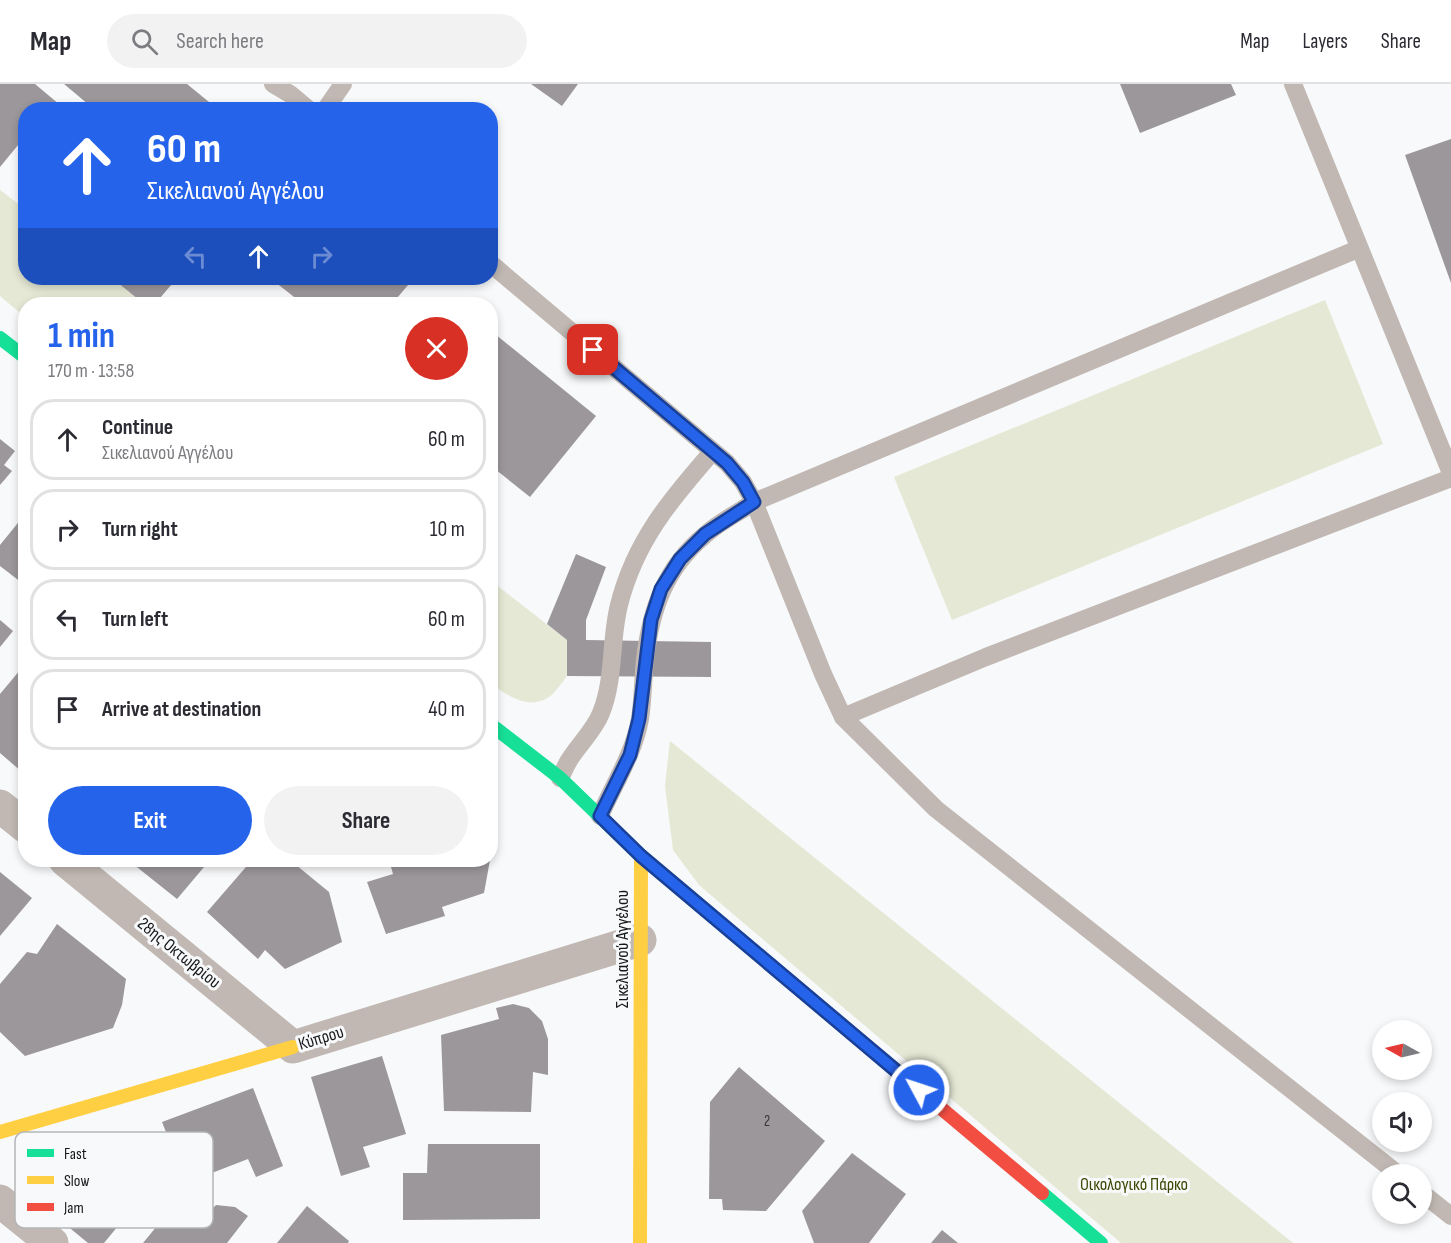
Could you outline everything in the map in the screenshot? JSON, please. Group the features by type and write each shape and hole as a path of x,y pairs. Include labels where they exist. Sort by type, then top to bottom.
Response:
{"street":[{"path":"0,338 18,352"},
{"path":"498,729 560,778 641,856 1101,1243"},
{"path":"0,806 18,821"},
{"name":"Σικελιανού Αγγέλου","path":"640,1243 641,856"},
{"name":"28ης Οκτωβρίου","path":"74,867 293,1047"},
{"name":"Κύπρου","path":"0,1132 293,1047 640,940"},
{"path":"0,1201 15,1213"},
{"path":"33,1228 52,1243"}],"lane":[{"path":"273,84 298,102"},
{"path":"331,102 343,84"},
{"path":"1293,84 1358,249 1451,473"},
{"path":"600,816 630,755 639,719 651,620 661,589 680,559 705,534 754,502 1358,249"},
{"path":"498,270 727,463 743,482 754,502 823,674 843,717 936,809 1385,1164"},
{"path":"560,778 568,762 600,715 609,688 618,607 629,570 647,535 667,504 713,451"},
{"path":"843,717 986,657 1451,478"},
{"path":"1432,1201 1451,1216"}],"green space":[{"path":"0,190 18,204 18,285 121,285 135,297 18,297 18,311 0,296"},
{"path":"1325,300 1383,444 952,620 894,477"},
{"path":"498,586 567,640 566,676 549,697 533,702 515,699 498,688"},
{"name":"Οικολογικό Πάρκο","path":"670,741 1293,1243 1121,1243 699,885 673,850 665,786"}],"building":[{"path":"0,84 35,84 56,102 18,102 18,145 0,167"},
{"path":"64,84 187,84 209,102 85,102"},
{"path":"531,84 578,84 562,106"},
{"path":"1120,84 1231,84 1236,95 1140,133"},
{"path":"1451,139 1451,283 1405,155"},
{"path":"121,285 171,285 161,297 135,297"},
{"path":"279,285 408,285 398,297 294,297"},
{"path":"498,336 596,416 530,497 498,471"},
{"path":"0,439 15,451 4,465 12,471 0,485"},
{"path":"18,523 18,580 0,566 0,545"},
{"path":"576,554 606,567 586,620 586,640 711,642 711,677 567,676 567,640 547,624"},
{"path":"0,620 13,631 0,647"},
{"path":"18,673 18,769 0,753 0,694"},
{"path":"137,867 204,867 177,899"},
{"path":"246,867 299,867 329,892 342,942 285,969 265,950 258,959 207,912"},
{"path":"391,867 489,867 484,893 442,907 445,916 386,934 367,882 393,874"},
{"path":"0,872 32,898 0,936"},
{"path":"57,924 126,979 122,1005 113,1028 25,1056 0,1032 0,984 27,952 37,954"},
{"path":"513,1004 529,1008 542,1021 548,1039 548,1075 533,1072 531,1112 444,1111 441,1035 499,1019 496,1008"},
{"path":"382,1056 406,1134 363,1147 370,1167 341,1176 311,1077"},
{"path":"739,1067 825,1141 766,1211 723,1210 722,1199 709,1199 710,1102"},
{"path":"253,1088 283,1166 256,1177 248,1159 213,1173 213,1132 166,1132 162,1122"},
{"path":"428,1144 540,1144 540,1219 403,1220 403,1173 427,1173"},
{"path":"852,1153 906,1194 869,1243 814,1243 802,1211"},
{"path":"216,1205 235,1207 248,1216 227,1243 143,1243 155,1228 213,1228 213,1208"},
{"path":"307,1206 349,1241 348,1243 277,1243"},
{"path":"70,1228 116,1228 104,1243 88,1243"},
{"path":"942,1230 958,1243 931,1243"}],"traffic: fast":[{"path":"0,338 18,352"},
{"path":"498,730 560,778 641,856 787,979"},
{"path":"1042,1193 1101,1243"}],"traffic: slow":[{"path":"640,1243 641,856"},
{"path":"0,1132 293,1047"}],"traffic: jam":[{"path":"787,979 1042,1193"}],"route":[{"path":"593,350 727,463 743,482 754,502 705,534 680,559 661,589 651,620 639,719 630,755 600,816 641,856 919,1090"}]}
